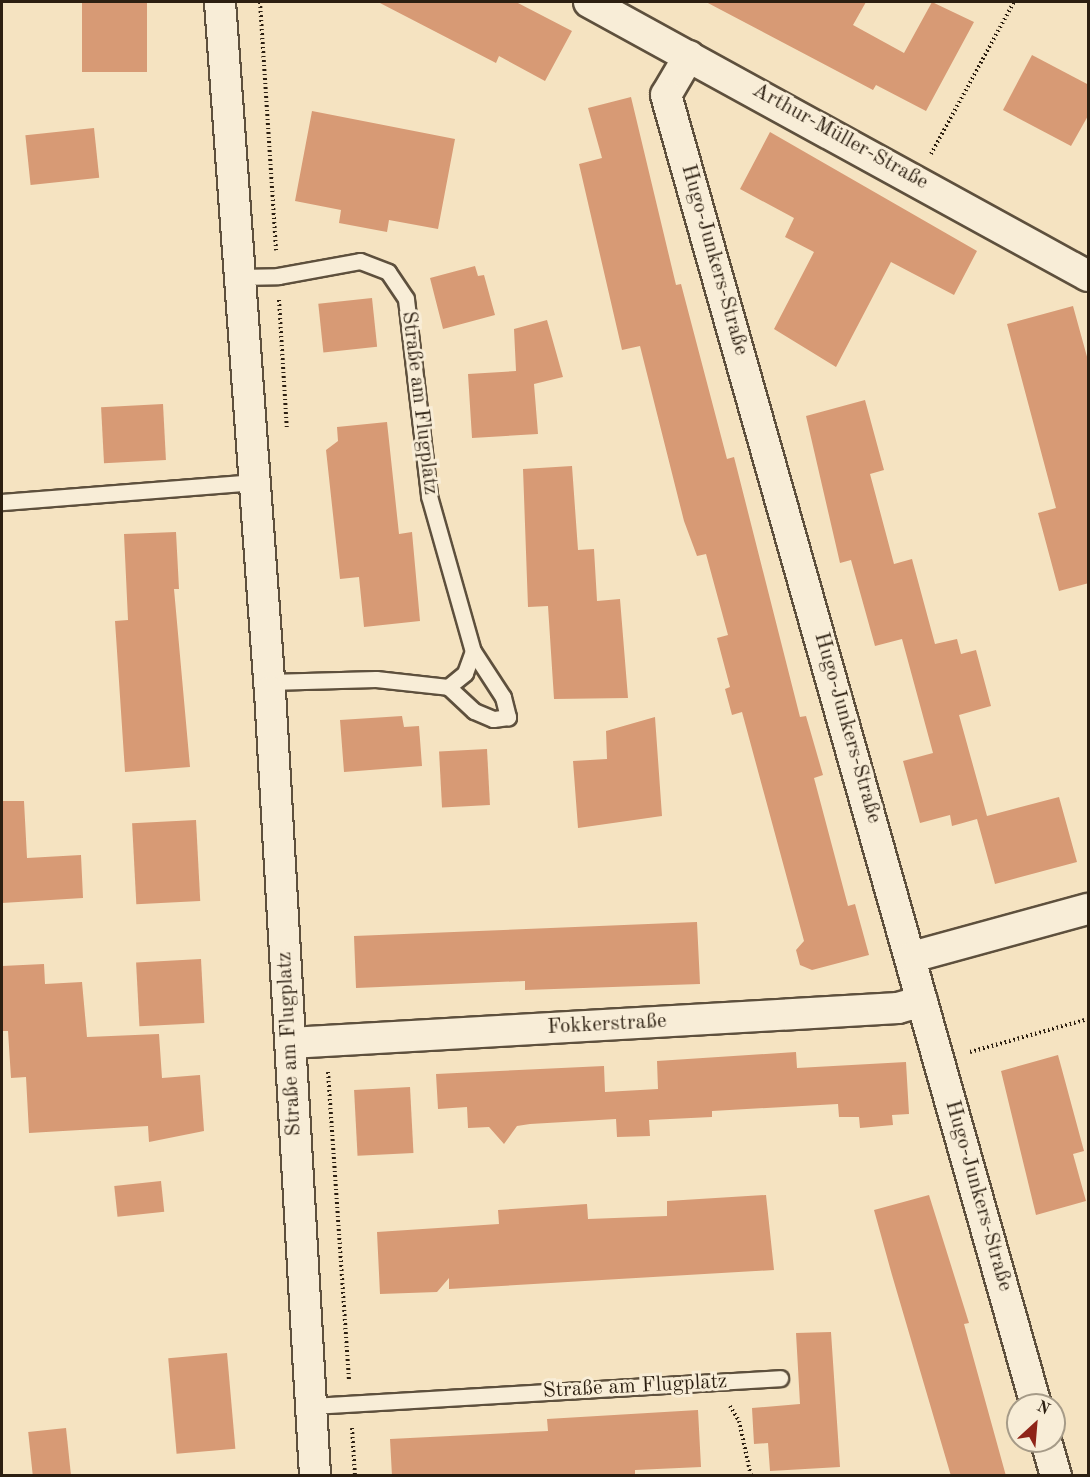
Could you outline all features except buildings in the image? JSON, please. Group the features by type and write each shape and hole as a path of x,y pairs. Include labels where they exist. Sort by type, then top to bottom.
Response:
{"street":[{"name":"Straße am Flugplatz","path":"220,2 269,682 315,1476"},
{"name":"Arthur-Müller-Straße","path":"589,2 917,179 1089,276"},
{"name":"Hugo-Junkers-Straße","path":"689,56 666,95 912,957 922,1001 1033,1393"},
{"path":"912,957 1089,909"},
{"name":"Fokkerstraße","path":"290,1043 898,1008 922,1001"},
{"path":"1049,1453 1056,1476"}],"lane":[{"name":"Straße am Flugplatz","path":"239,277 278,276 360,261 388,272 406,299 429,496 473,651 503,697 508,717 493,719 474,711 448,687"},
{"path":"2,502 254,482"},
{"path":"269,682 376,678 448,687 465,673 473,651"},
{"name":"Straße am Flugplatz","path":"311,1406 780,1378"}],"path":[{"path":"917,179 1014,2"},
{"path":"940,1060 1089,1019"},
{"path":"715,1382 739,1421 751,1476"}]}
